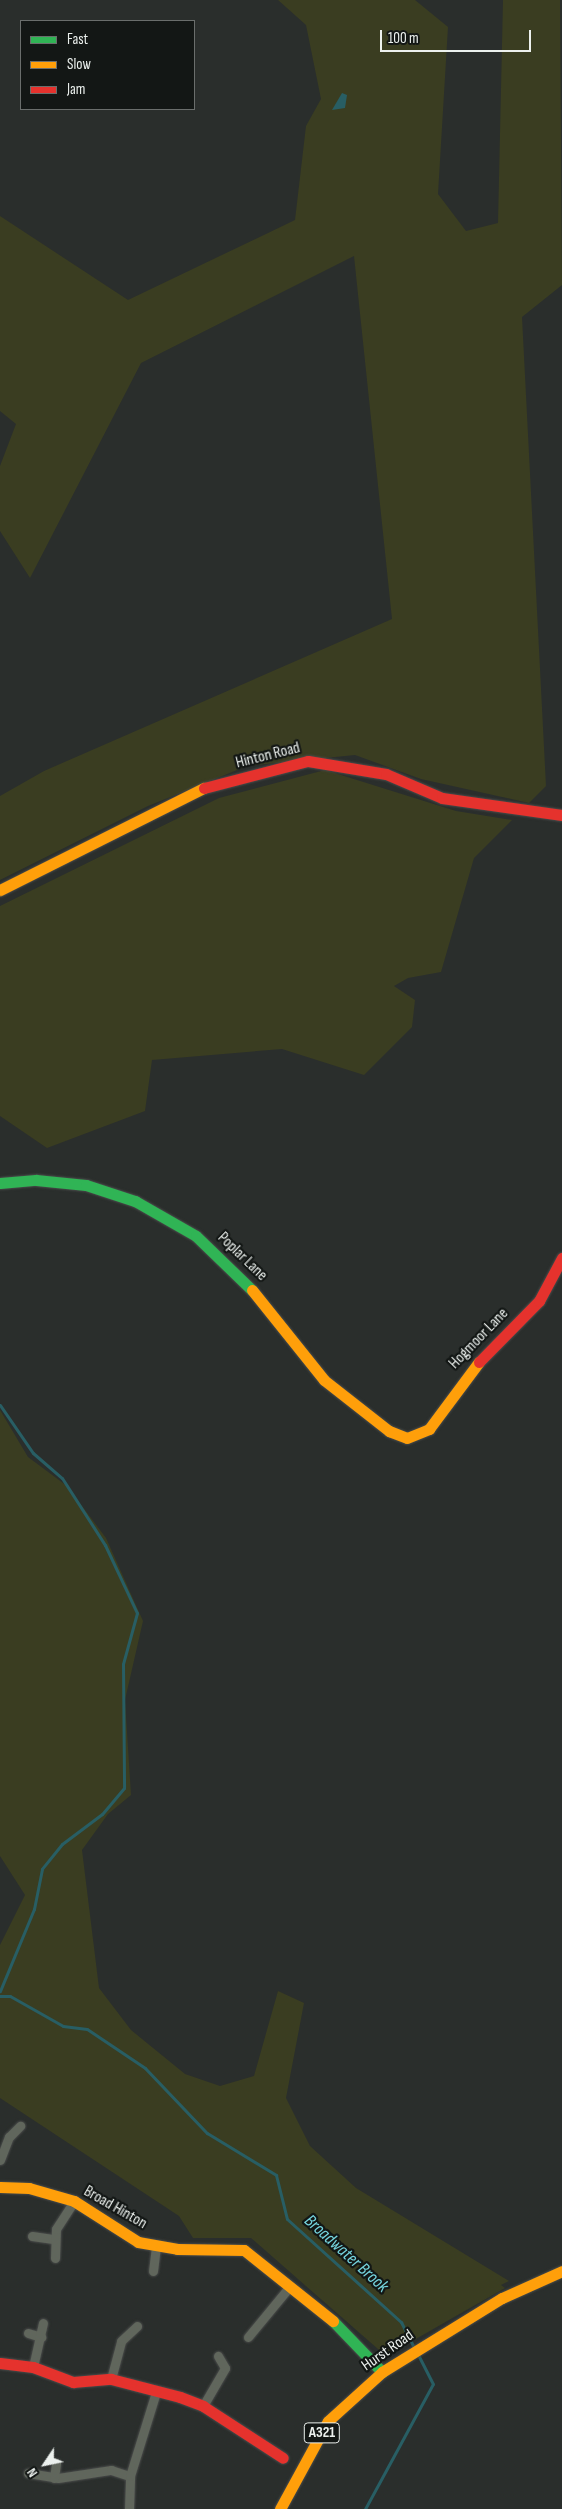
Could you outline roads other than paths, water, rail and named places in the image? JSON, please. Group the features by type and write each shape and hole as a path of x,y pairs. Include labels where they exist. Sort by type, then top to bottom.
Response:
{"street":[{"name":"Hinton Road","path":"0,890 162,805 216,784 242,781 308,762 386,774 442,798 562,815"},
{"name":"Poplar Lane","path":"0,1183 36,1180 86,1185 135,1202 196,1236 242,1277 324,1380 389,1431 415,1438"},
{"name":"Hogmoor Lane","path":"415,1438 434,1422 479,1360 539,1301 562,1258"},
{"path":"0,2160 9,2137 20,2126"},
{"name":"Broad Hinton","path":"0,2187 29,2188 74,2201 138,2242 156,2245 244,2250 347,2332 382,2372"},
{"path":"55,2258 53,2239 74,2201"},
{"path":"32,2236 53,2239"},
{"name":"Broad Hinton","path":"153,2271 156,2245"},
{"name":"Hurst Road","path":"280,2509 328,2421 382,2372 502,2298 562,2271"},
{"path":"248,2337 290,2286"},
{"path":"33,2367 43,2323"},
{"path":"111,2379 121,2341 137,2326"},
{"path":"28,2333 41,2337"},
{"path":"204,2406 225,2368 218,2356"},
{"path":"0,2363 33,2367 72,2382 111,2379 204,2406 249,2430 283,2458"},
{"path":"130,2509 130,2476 156,2392"},
{"path":"54,2478 56,2463"},
{"path":"28,2473 54,2478 111,2470 130,2476"}],"water":[{"path":"342,93 347,95 345,108 332,110"}],"waterway":[{"path":"0,1405 33,1453 62,1478 105,1545 137,1613 123,1664 124,1788 102,1814 62,1844 42,1869 34,1909 0,1991"},
{"name":"Broadwater Brook","path":"0,1996 10,1996 63,2026 87,2029 145,2068 207,2133 276,2175 287,2219 401,2322 415,2349"},
{"name":"Broadwater Brook","path":"365,2509 433,2384 418,2354"}]}
